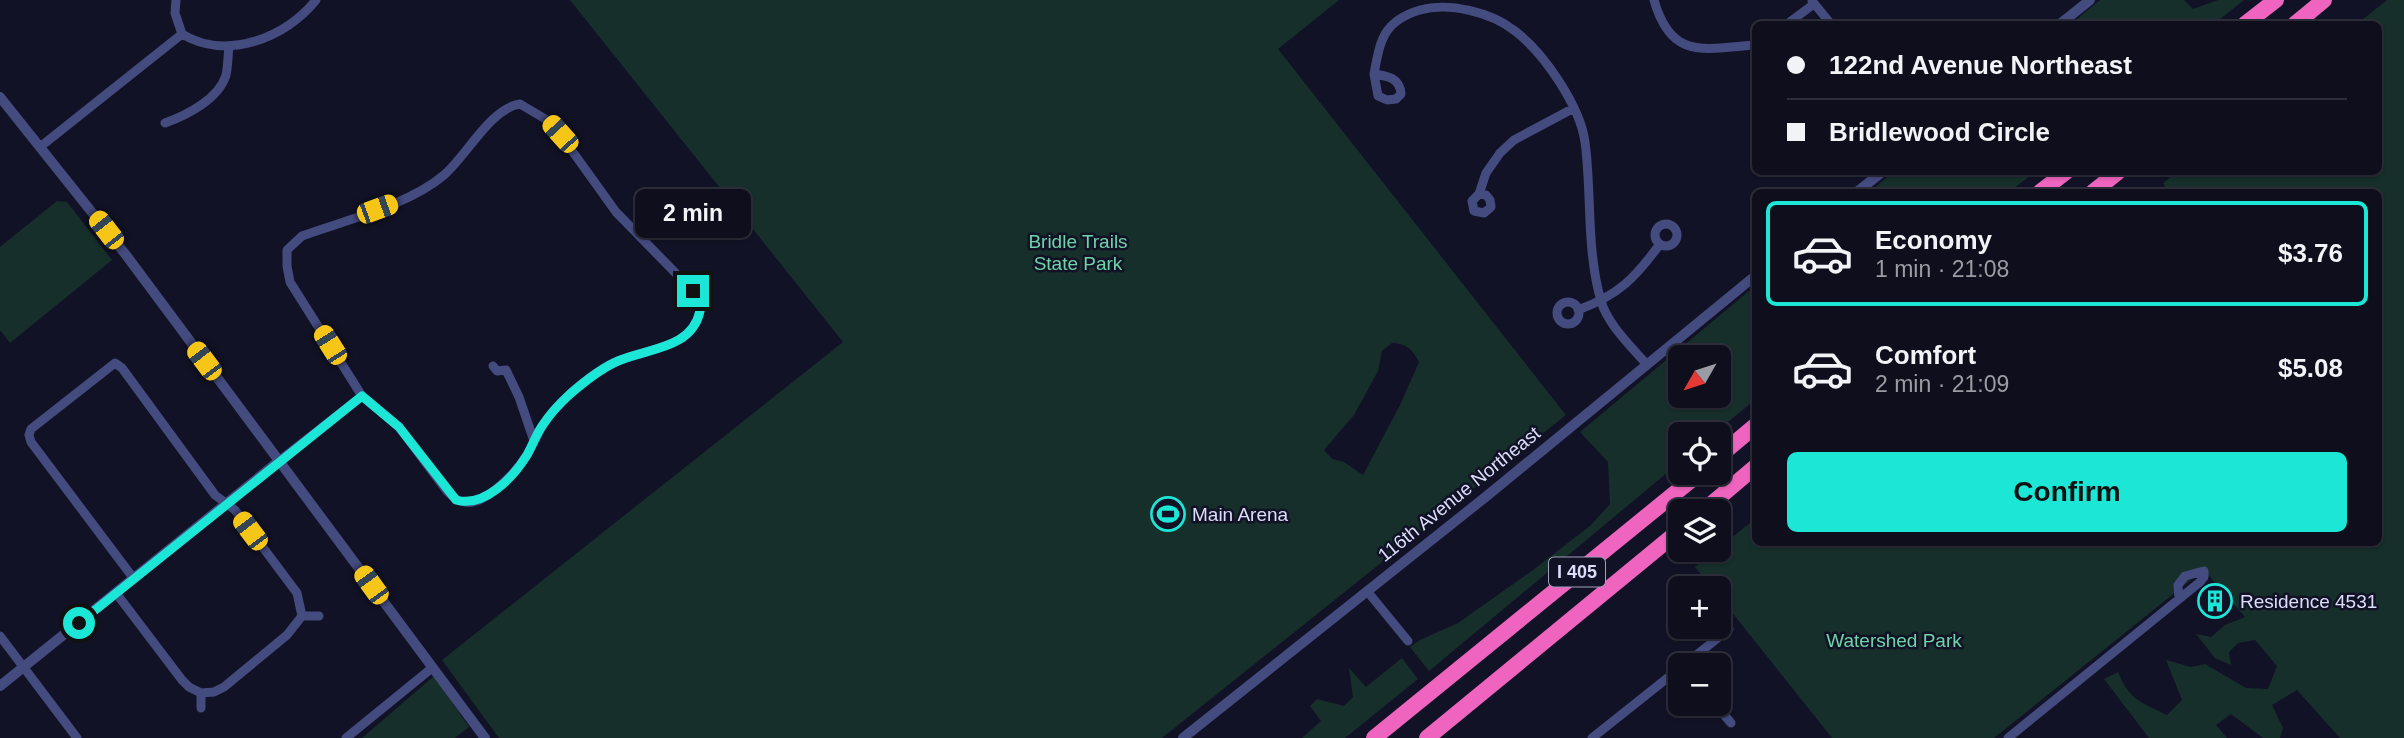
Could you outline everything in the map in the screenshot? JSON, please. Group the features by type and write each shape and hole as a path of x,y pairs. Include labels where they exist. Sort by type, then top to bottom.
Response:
{"highway":[{"path":"2249,21 2276,0"},
{"path":"2299,21 2324,0"},
{"path":"2044,189 2062,175"},
{"path":"2097,189 2114,175"},
{"path":"1731,446 1752,429"},
{"path":"1717,499 1752,470"},
{"name":"I 405","path":"1374,738 1685,485"},
{"name":"I 405","path":"1427,738 1668,540"}],"street":[{"path":"176,0 175,13 182,34 193,41 229,46 266,37 293,21 316,0"},
{"path":"1654,0 1665,30 1678,43 1697,48 1752,45"},
{"path":"2064,21 2090,0"},
{"path":"1790,21 1812,2 1828,21"},
{"path":"1374,74 1380,43 1394,22 1439,4 1461,5 1490,17 1514,30 1534,49 1574,108 1585,140 1592,247 1601,302 1608,317 1647,365"},
{"path":"40,147 182,34"},
{"path":"165,123 185,116 219,87 226,75 229,46"},
{"path":"0,97 126,255 485,738"},
{"path":"520,104 547,120 560,134 617,212 693,291 700,311 693,330 683,338 656,350 618,361 594,375 556,407 534,441 507,481 482,498 468,503 456,500 399,427 362,396 290,282 287,266 288,250 302,236 425,190 446,173 492,119 507,106 520,104"},
{"path":"1479,194 1486,173 1500,153 1514,140 1574,108"},
{"path":"1861,189 1878,175"},
{"path":"1578,310 1616,293 1635,277 1660,244"},
{"name":"116th Avenue Northeast","path":"1184,738 1752,278"},
{"path":"134,579 31,442 29,435 31,429 116,363 215,495 235,510 297,593 302,616"},
{"path":"492,366 497,371 506,370 519,397 534,441"},
{"path":"0,686 362,396"},
{"path":"1367,591 1408,641"},
{"path":"116,593 182,680 201,693 214,692 224,687 287,635 302,616 319,615"},
{"path":"2008,738 2179,599"},
{"path":"0,636 77,738"},
{"path":"1699,653 1717,639"},
{"path":"346,738 432,668"},
{"path":"1592,738 1668,678"},
{"path":"201,693 201,708"},
{"path":"1725,716 1731,723"}],"green space":[{"name":"Bridle Trails State Park","path":"570,0 1339,0 1278,49 1566,415 1162,738 499,738 442,660 843,342","holes":["1392,343 1408,348 1419,362 1363,475 1344,462 1332,459 1324,450 1354,415 1378,371 1382,351"]},
{"path":"2100,0 2184,0 2193,9 2218,0 2244,0 2218,21 2075,21"},
{"name":"Watershed Park","path":"2387,0 2404,0 2404,738 2340,738 2297,690 2272,705 2283,728 2280,738 2263,738 2231,714 2216,725 2227,738 2149,738 2104,679 2118,672 2132,695 2167,715 2182,700 2166,660 2191,667 2205,664 2246,688 2268,689 2277,666 2255,640 2238,643 2229,652 2231,665 2215,658 2196,634 2211,637 2225,625 2245,617 2206,572 2202,571 1994,738 1832,738 1731,611 1731,576 1702,576 1695,567 1701,562 1731,562 1731,538 1752,521 1752,546 2382,546 2382,189 2165,189 2163,183 2173,175 2382,175 2382,21 2361,21"},
{"path":"1890,175 2031,175 2013,189 1873,189"},
{"path":"57,201 67,202 112,260 10,343 0,330 0,247"},
{"path":"1752,289 1752,402 1728,422 1668,422 1668,472 1429,671 1410,647 1458,623 1533,570 1591,525 1610,504 1608,462 1580,432 1668,359 1668,408 1731,408 1731,345 1684,345"},
{"path":"1402,658 1418,679 1345,738 1302,738 1321,721 1310,706 1317,699 1344,706 1353,697 1349,668 1366,687"},
{"path":"434,676 469,727 455,738 362,738"}],"place":[{"name":"Main Arena","path":"1168,514"},
{"name":"Residence 4531","path":"2215,601"}],"route":[{"path":"79,623 362,396 399,427 456,500 468,503 482,498 507,481 556,407 575,390 618,361 656,350 683,338 693,330 700,311 693,291"}]}
